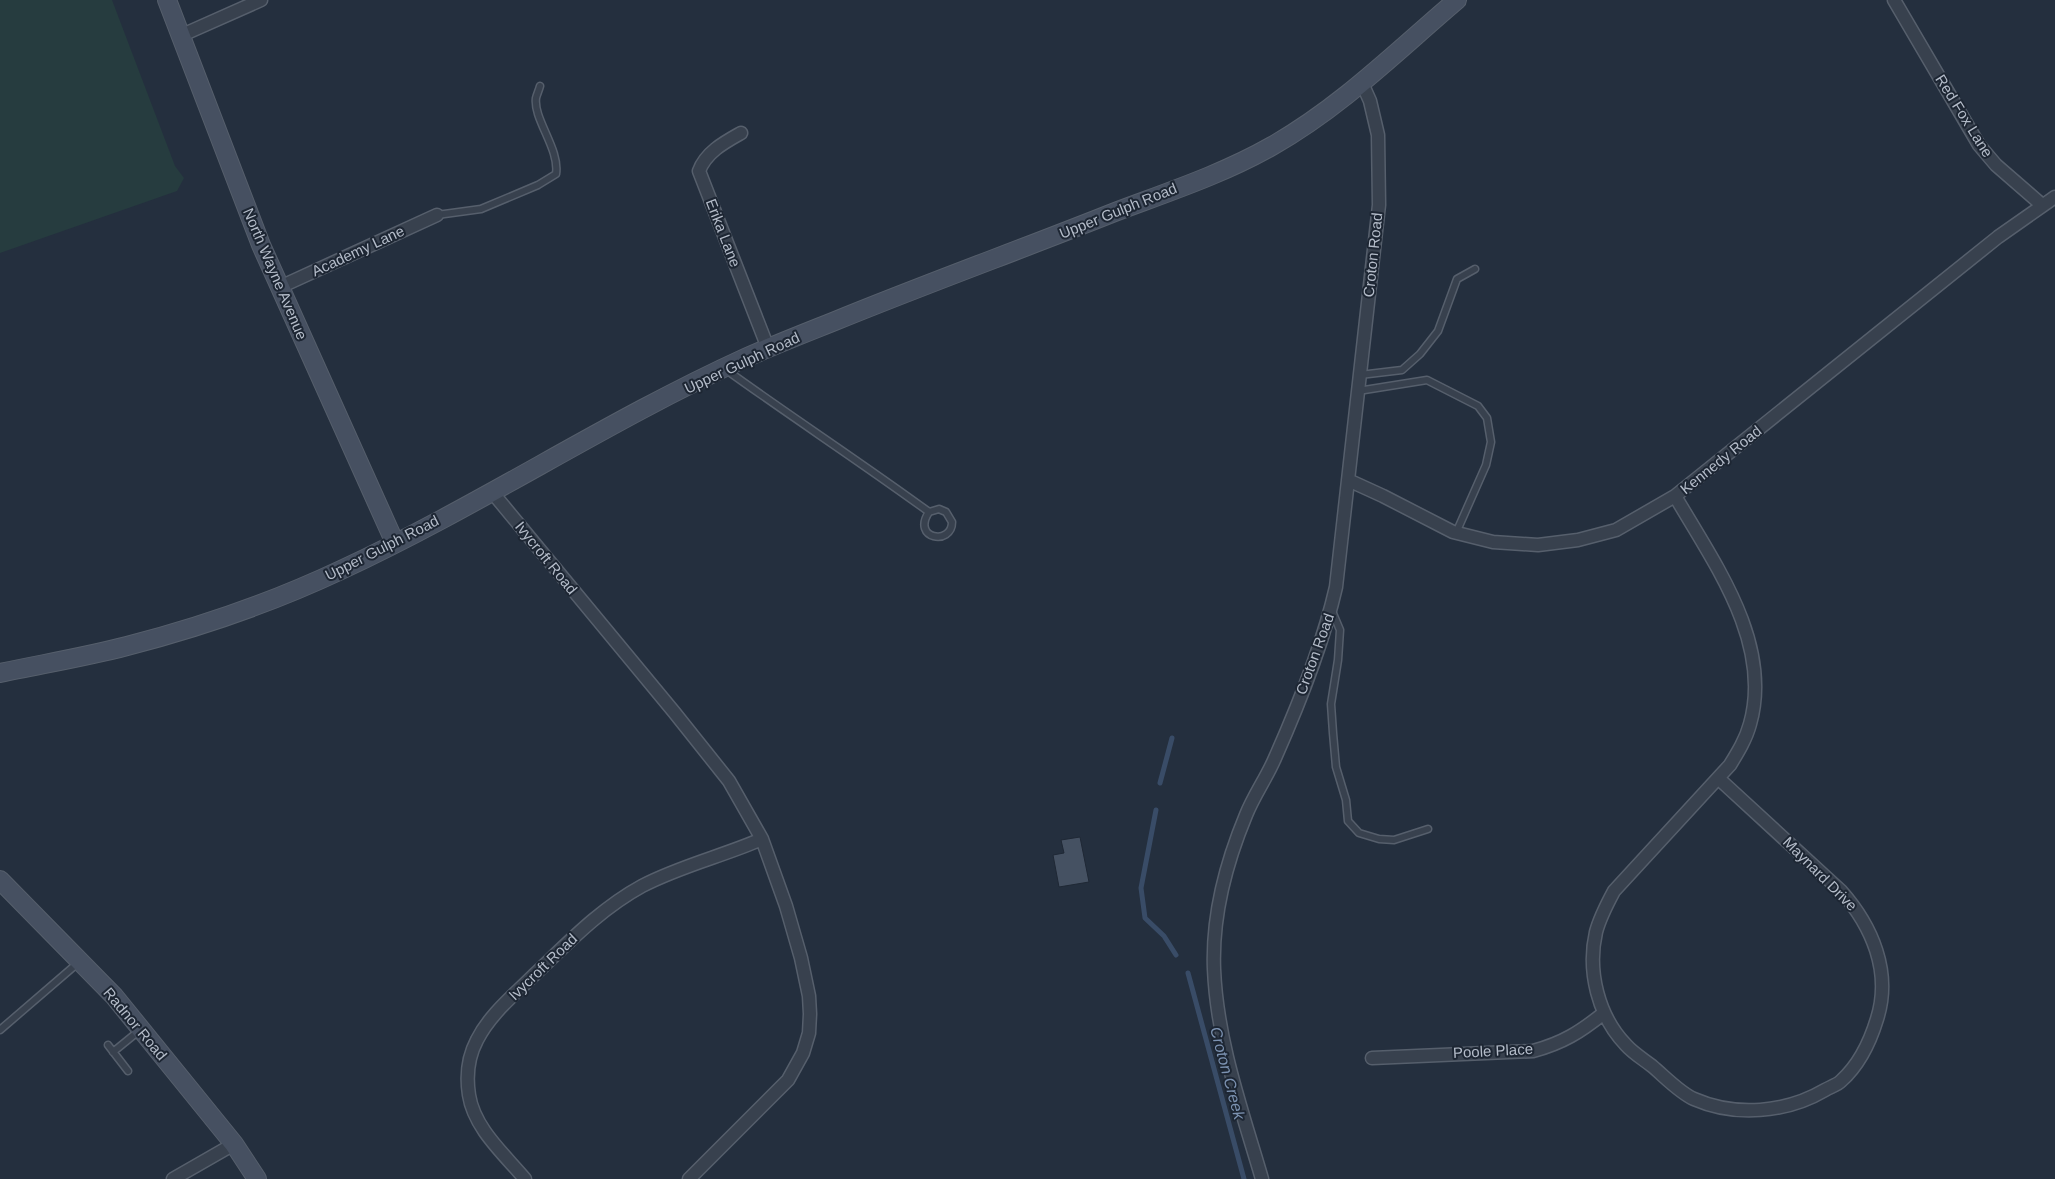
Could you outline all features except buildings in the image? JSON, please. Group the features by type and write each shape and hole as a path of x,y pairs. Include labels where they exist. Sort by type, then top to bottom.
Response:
{"street":[{"name":"North Wayne Avenue","path":"167,0 261,245 395,543"},
{"path":"180,36 261,0"},
{"name":"Upper Gulph Road","path":"0,673 125,647 197,626 270,600 343,569 395,543 618,423 768,348 1226,169 1269,148 1312,122 1362,83 1457,0"},
{"name":"Red Fox Lane","path":"1894,0 1980,145 1996,165 2042,205"},
{"name":"Croton Road","path":"1262,1179 1222,1040 1216,1004 1214,968 1216,931 1221,895 1230,859 1246,814 1279,750 1328,624 1336,587 1379,205 1380,158 1378,135 1370,101 1362,83"},
{"name":"Erika Lane","path":"741,133 722,144 712,153 702,164 700,171 768,348"},
{"path":"2042,205 2055,197"},
{"name":"Kennedy Road","path":"1348,480 1456,533 1493,542 1538,545 1578,540 1616,530 1675,496 1990,243 2042,205"},
{"name":"Academy Lane","path":"280,287 436,215"},
{"name":"Ivycroft Road","path":"492,492 729,781 762,839 786,906 801,958 809,996 810,1014 809,1034 803,1053 788,1080 689,1179"},
{"name":"Maynard Drive","path":"1675,496 1713,559 1730,592 1753,659 1756,682 1754,705 1750,726 1742,746 1730,765 1718,778 1614,891 1603,912 1596,932 1593,953 1594,974 1597,993 1604,1013 1626,1046 1692,1098 1736,1110 1763,1110 1817,1095 1841,1081 1865,1050 1879,1013 1881,996 1878,955 1870,932 1858,910 1841,891 1718,778"},
{"name":"Ivycroft Road","path":"525,1179 476,1120 469,1096 468,1063 476,1041 489,1019 590,922 615,903 644,886 762,839"},
{"name":"Radnor Road","path":"0,880 114,996 234,1144 257,1179"},
{"name":"Poole Place","path":"1372,1058 1532,1050 1555,1045 1574,1036 1604,1013"},
{"path":"173,1179 234,1144"}],"lane":[{"path":"436,215 481,209 538,185 556,174 557,168 552,148 536,99 540,86"},
{"path":"1360,375 1402,370 1420,354 1438,331 1458,279 1476,269"},
{"path":"724,369 800,422 858,459 929,512"},
{"path":"1358,391 1427,380 1478,406 1487,418 1491,442 1486,465 1456,533"},
{"path":"939,509 946,512 952,522 950,531 944,536 935,537 930,534 924,525 925,518 929,512 939,509"},
{"path":"1331,610 1340,630 1338,660 1331,704 1333,733 1336,767 1346,800 1348,820 1359,833 1379,839 1394,840 1428,828"},
{"path":"0,1030 80,961"},
{"path":"113,1052 141,1029"},
{"path":"108,1045 128,1071"}],"green space":[{"path":"0,0 112,0 175,166 184,178 177,191 0,253"}],"waterway":[{"name":"Croton Creek","path":"1160,783 1172,738"},
{"name":"Croton Creek","path":"1156,810 1141,888 1145,918 1164,936 1176,955"},
{"name":"Croton Creek","path":"1188,973 1244,1179"}]}
